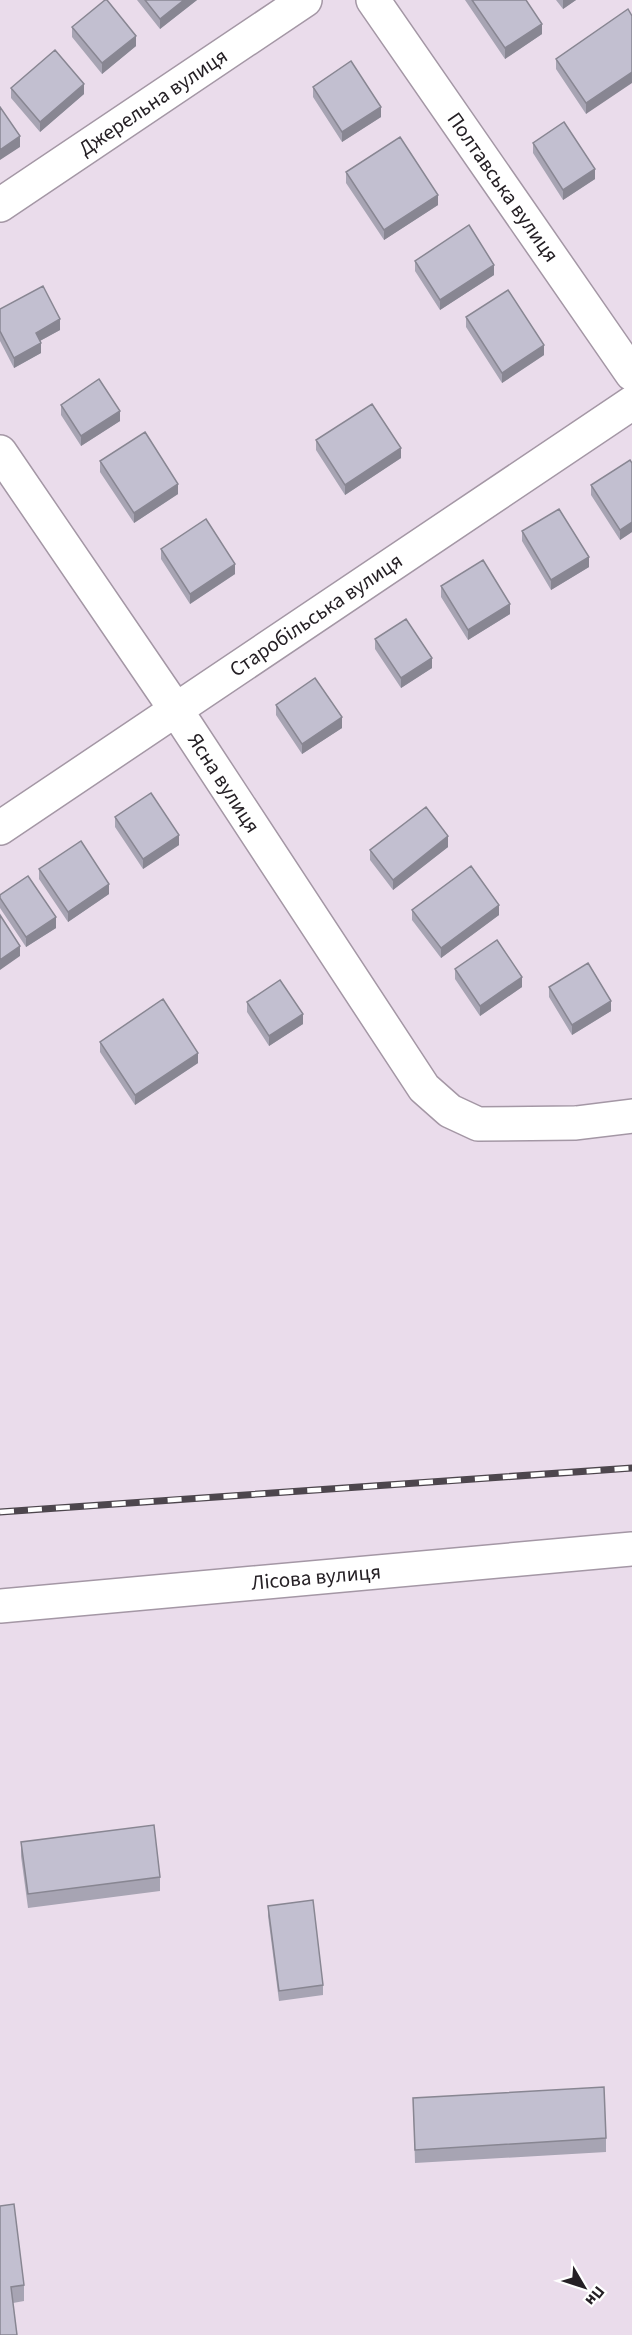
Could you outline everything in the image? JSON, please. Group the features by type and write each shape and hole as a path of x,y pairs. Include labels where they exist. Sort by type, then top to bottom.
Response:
{"street":[{"name":"Джерельна вулиця","path":"0,205 305,0"},
{"name":"Полтавська вулиця","path":"373,0 632,374"},
{"name":"Старобільська вулиця","path":"0,828 632,403"},
{"name":"Ясна вулиця","path":"0,452 176,710 424,1088 450,1111 478,1124 576,1123 632,1116"},
{"name":"Лісова вулиця","path":"0,1606 632,1549"}],"building":[{"path":"105,0 136,36 102,63 72,27"},
{"path":"145,0 184,0 160,19"},
{"path":"472,0 526,0 542,24 505,48"},
{"path":"628,9 632,16 632,72 586,103 556,59"},
{"path":"55,50 84,84 40,122 11,88"},
{"path":"351,61 381,107 342,132 313,87"},
{"path":"0,107 20,136 0,150"},
{"path":"564,122 595,169 563,190 533,143"},
{"path":"400,137 438,195 384,230 346,172"},
{"path":"469,225 494,265 440,300 415,261"},
{"path":"43,286 60,319 36,333 41,343 14,358 0,331 0,309"},
{"path":"508,290 544,345 502,373 466,317"},
{"path":"99,379 120,411 81,436 61,405"},
{"path":"372,404 401,448 345,485 316,440"},
{"path":"145,432 178,484 134,513 100,461"},
{"path":"630,460 632,463 632,522 620,530 591,485"},
{"path":"559,509 589,557 551,580 522,531"},
{"path":"206,519 235,564 190,594 161,549"},
{"path":"483,560 510,604 468,630 441,586"},
{"path":"406,619 432,658 401,678 375,639"},
{"path":"315,678 342,717 302,744 276,705"},
{"path":"151,793 179,835 143,859 115,817"},
{"path":"426,807 448,836 393,880 370,850"},
{"path":"81,841 109,884 68,912 39,869"},
{"path":"471,866 499,905 441,948 412,910"},
{"path":"28,876 56,917 26,937 0,895"},
{"path":"0,915 20,946 0,960"},
{"path":"497,940 522,977 480,1006 455,969"},
{"path":"588,963 611,1001 572,1025 549,987"},
{"path":"280,980 303,1014 269,1036 247,1002"},
{"path":"163,999 198,1053 135,1095 100,1042"},
{"path":"154,1825 160,1877 28,1894 21,1842"},
{"path":"313,1900 323,1985 279,1991 268,1906"},
{"path":"604,2087 606,2138 415,2150 413,2098"},
{"path":"14,2204 24,2285 11,2287 17,2335 0,2335 0,2206"}],"railway":[{"path":"0,1512 632,1468"}]}
